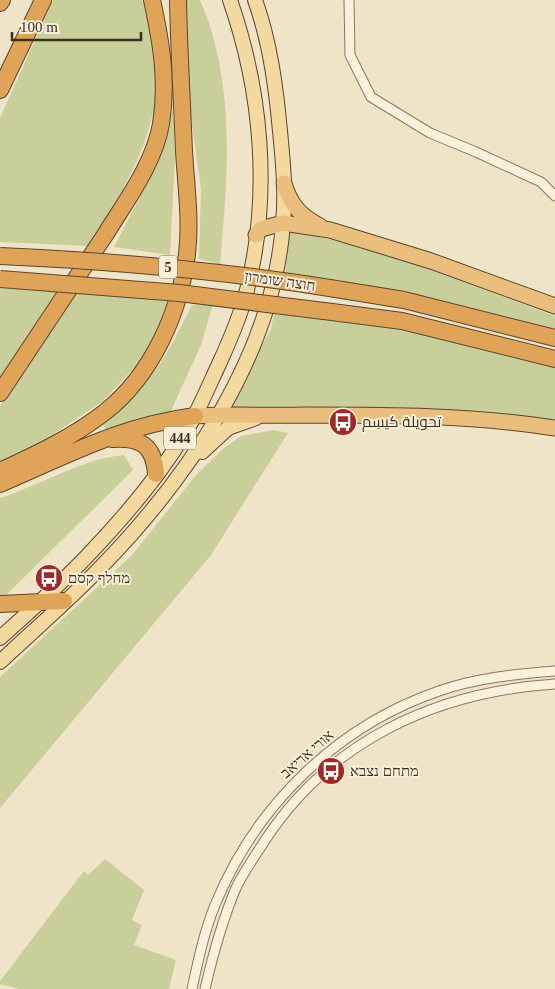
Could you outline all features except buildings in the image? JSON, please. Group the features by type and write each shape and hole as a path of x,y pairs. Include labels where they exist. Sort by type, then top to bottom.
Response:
{"highway":[{"path":"0,90 43,0"},
{"path":"0,393 102,238 141,176 150,156 160,126 164,94 163,57 152,0"},
{"path":"2,477 60,443 107,411 134,383 147,365 161,341 174,309 184,274 188,233 178,0"},
{"path":"284,183 287,194 297,210 330,230"},
{"path":"256,235 261,229 283,223 330,230 431,261 555,306"},
{"name":"חוצה שומרון","path":"0,256 150,265 261,277 404,300 555,338"},
{"name":"חוצה שומרון","path":"0,279 179,293 402,321 555,360"},
{"path":"2,477 140,426 195,416 218,414 458,417 507,420 555,428"},
{"path":"85,446 121,438 142,443 152,454 156,474"},
{"path":"0,604 38,604 64,601"}],"main road":[{"name":"444","path":"0,638 90,554 156,474 195,416 240,314 247,289 256,235 259,210 260,158 258,118 249,63 230,0"},
{"name":"444","path":"0,662 100,569 141,524 173,484 218,414 251,353 266,316 279,255 283,223 284,183 271,64 255,0"},
{"path":"173,484 219,434 237,424 267,416"}],"street":[{"path":"349,0 350,54 371,97 430,133 541,182 555,196"},
{"name":"אורי אריאב","path":"192,989 202,941 214,906 232,867 262,820 287,790 312,766 344,740 373,721 440,691 517,674 555,671"},
{"name":"אורי אריאב","path":"205,989 215,944 226,911 244,873 273,827 296,799 320,776 351,751 380,732 444,703 519,686 555,684"}],"green space":[{"path":"53,0 142,0 156,48 157,82 154,108 148,132 129,178 89,246 0,242 0,118"},
{"path":"185,0 200,0 212,32 224,97 227,130 227,164 220,264 199,259 201,189 190,110"},
{"path":"173,108 175,158 170,255 114,247 157,164"},
{"path":"289,230 377,250 555,316 555,331 285,274"},
{"path":"0,287 63,288 0,380"},
{"path":"77,291 171,302 153,348 103,401 49,437 0,462 0,406"},
{"path":"213,304 201,345 170,413 136,420 107,430 100,422 141,387 157,369 192,305"},
{"path":"274,313 397,326 555,366 555,423 226,411 271,329"},
{"path":"274,430 288,433 211,555 0,808 0,677 132,555 196,475 224,448 241,436"},
{"path":"124,455 133,470 0,601 0,498 77,467 108,457"},
{"path":"105,859 144,890 132,920 142,925 134,945 176,960 169,989 19,989 0,984 0,981 84,871 88,875"}],"place":[{"name":"تحويلة كيسِم","path":"343,422"},
{"name":"מחלף קסם","path":"49,578"},
{"name":"מתחם נצבא","path":"331,771"}]}
